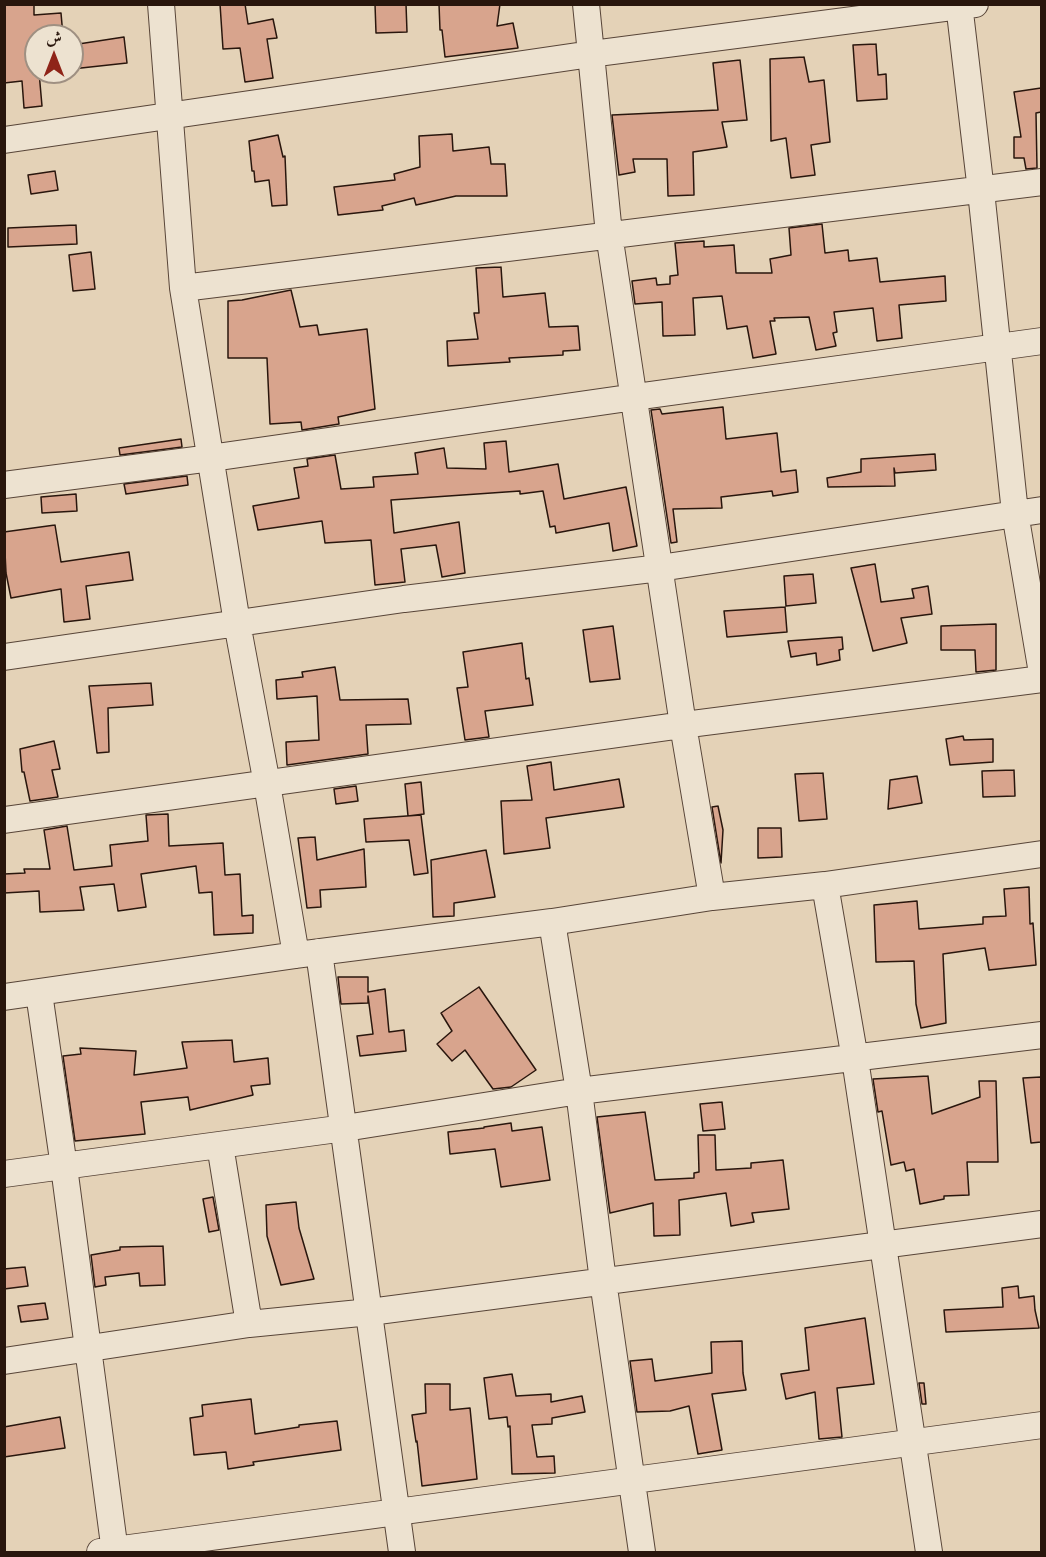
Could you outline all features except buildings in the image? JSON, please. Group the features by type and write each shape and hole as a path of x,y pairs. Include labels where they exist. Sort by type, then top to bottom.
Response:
{"street":[{"path":"161,4 183,288 237,623 267,784 308,954 345,1128 402,1552"},
{"path":"586,4 609,234 683,725 712,897"},
{"path":"4,140 591,54 964,5 1015,513 1041,673"},
{"path":"183,288 1041,182"},
{"path":"4,484 211,458 1041,341"},
{"path":"4,657 404,599 660,568 1041,510"},
{"path":"4,820 683,725 1041,679"},
{"path":"4,997 552,922 712,897 825,885 1041,854"},
{"path":"825,885 855,1059 929,1552"},
{"path":"552,922 579,1091 603,1281 642,1552"},
{"path":"39,993 88,1349 110,1552 1041,1425"},
{"path":"4,1174 345,1128 579,1091 1041,1035"},
{"path":"220,1145 249,1324"},
{"path":"4,1360 249,1324 370,1312 1041,1224"}]}
